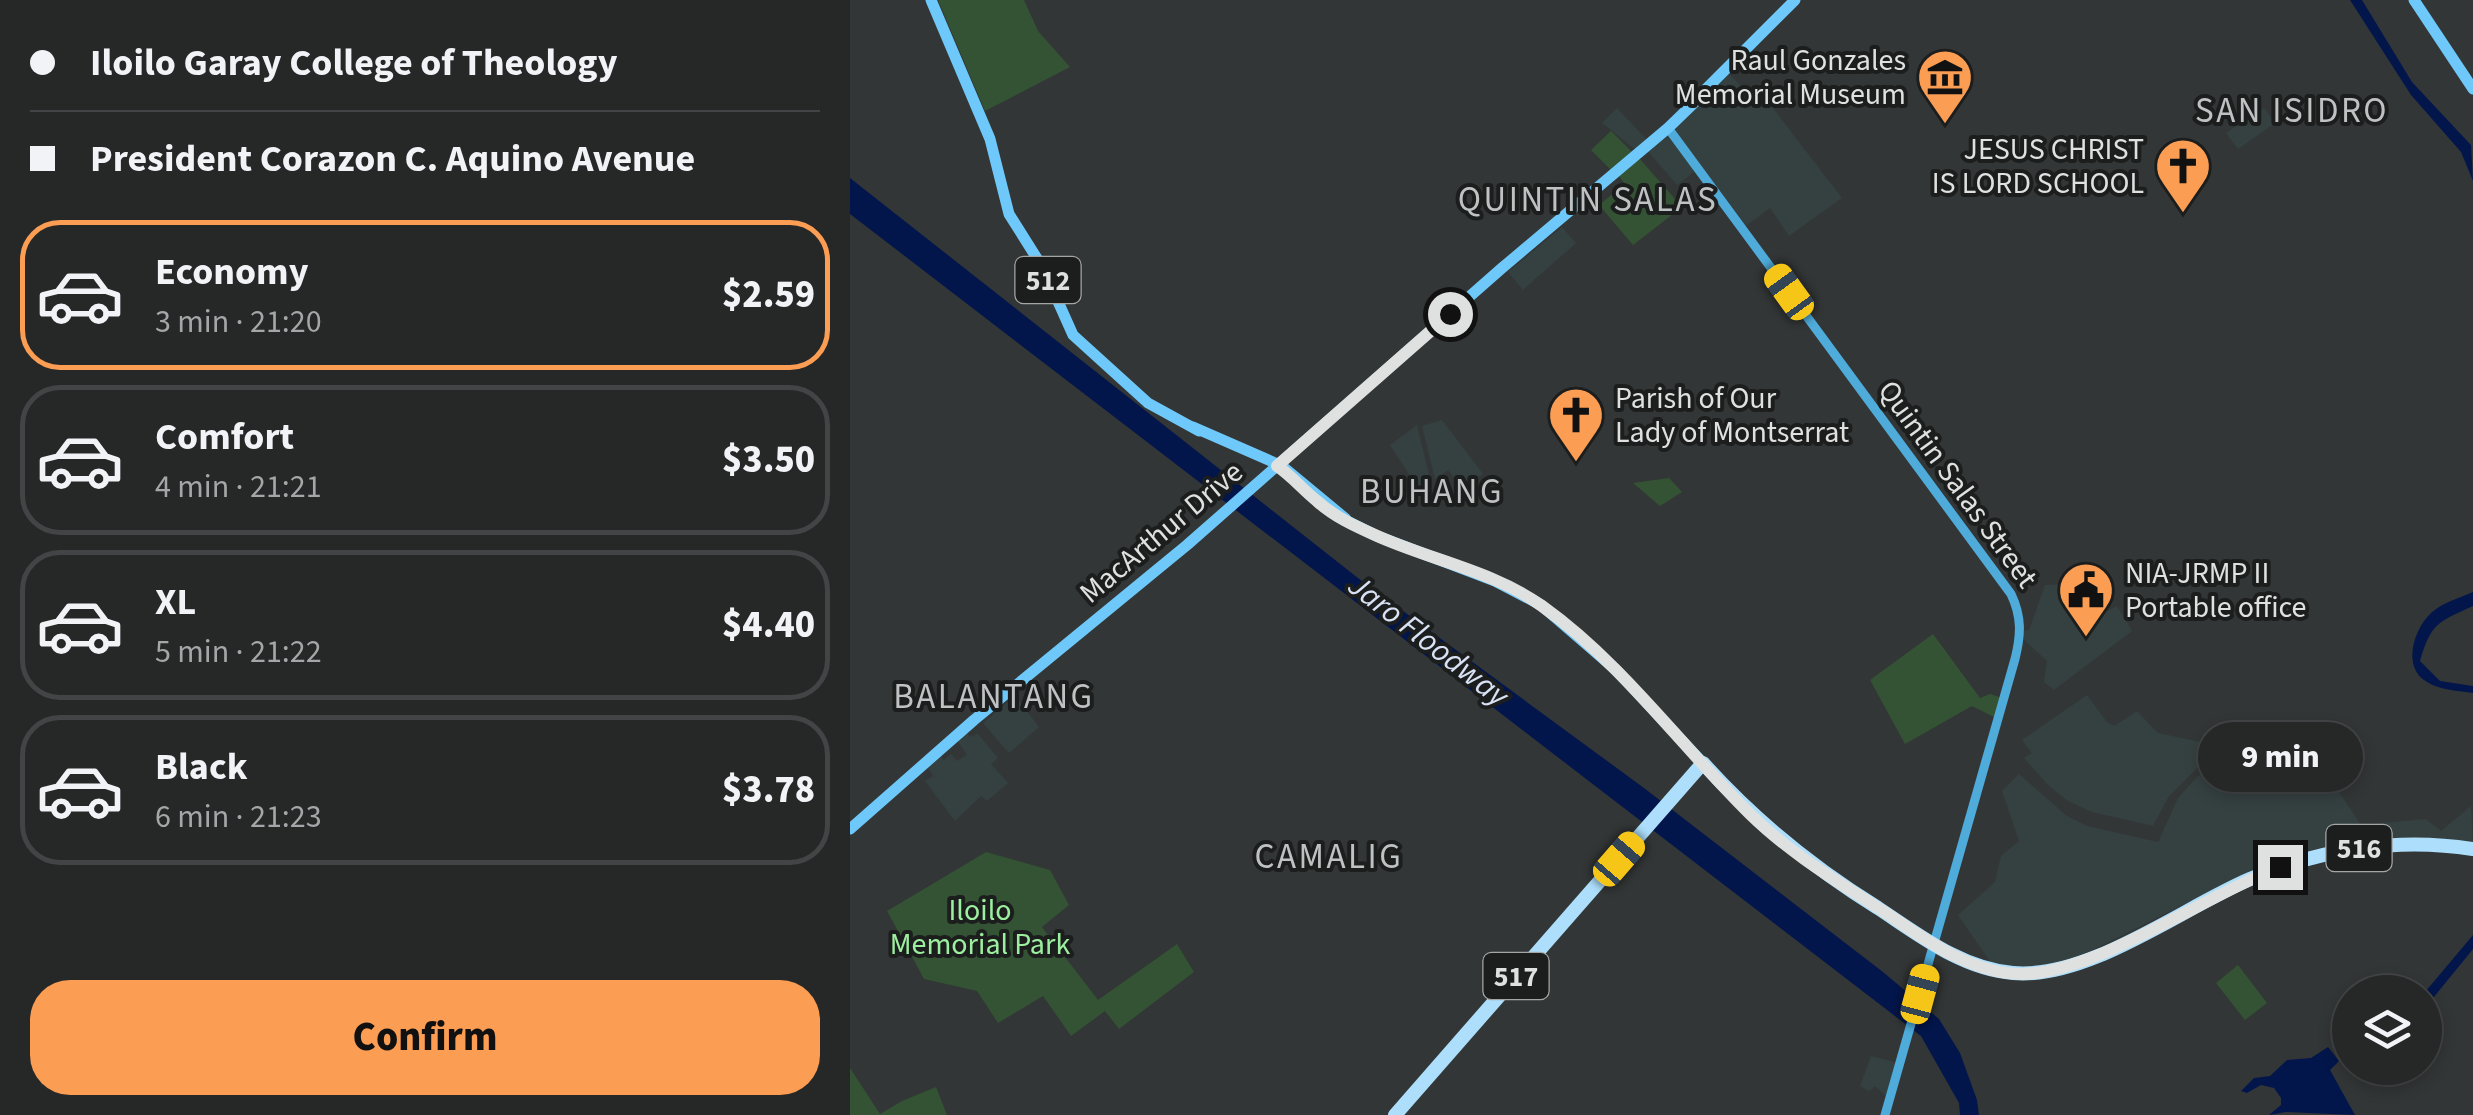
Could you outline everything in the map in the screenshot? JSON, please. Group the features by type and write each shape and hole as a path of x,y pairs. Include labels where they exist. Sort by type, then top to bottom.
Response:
{"highway":[{"name":"516","path":"1703,763 1751,815 1810,863 1933,944 2004,972 2056,970 2086,961 2280,867 2359,848 2420,844 2471,849"},
{"name":"517","path":"1395,1115 1703,763"}],"main road":[{"name":"MacArthur Drive","path":"850,828 1225,512 1638,152 1795,0"},
{"path":"2414,0 2473,89"},
{"name":"512","path":"935,5 990,139 1005,202 1043,268 1072,335 1158,410 1278,466"},
{"name":"Quintin Salas Street","path":"1666,127 2017,607 2021,633 2015,659 1885,1115"},
{"path":"1189,425 1282,466 1346,520"},
{"name":"516","path":"1278,466 1346,520 1528,596 1590,645 1703,763"}],"shaded area":[{"path":"1729,74 1748,93 1756,86 1842,198 1789,236 1770,208 1746,226 1673,128"},
{"path":"1617,108 1647,140 1636,150 1602,123"},
{"path":"2264,108 2275,123 2238,149 2226,133"},
{"path":"1666,133 1695,171 1677,185 1647,150"},
{"path":"1562,227 1576,243 1523,290 1508,272"},
{"path":"1442,420 1483,474 1462,488 1448,470 1435,479 1422,426"},
{"path":"1417,425 1431,483 1418,488 1390,445"},
{"path":"2082,584 2087,591 2081,604 2090,620 2117,606 2132,631 2054,690 2044,682 2047,661 2023,639 2023,631 2029,630 2045,585"},
{"path":"2087,695 2114,726 2137,711 2158,733 2219,746 2169,796 2153,826 2092,812 2068,801 2024,758 2032,753 2022,740"},
{"path":"1015,696 1039,727 1009,753 983,723"},
{"path":"966,732 970,737 978,734 998,758 991,764 1008,783 987,801 981,796 955,821 925,781 933,776 927,766 940,755 944,760 951,754 957,761 967,755 957,740"},
{"path":"2250,733 2294,753 2333,783 2361,825 2426,819 2441,831 2471,806 2473,844 2376,840 2320,848 2270,861 2071,961 2005,968 1991,963 1958,915 1995,882 2001,856 2019,841 2002,791 2019,774 2067,816 2087,826 2158,842 2178,798"},
{"path":"1871,1056 1898,1063 1888,1098 1875,1086 1869,1091 1860,1086"}],"green space":[{"path":"938,0 1024,0 1038,31 1070,67 985,111"},
{"path":"1611,131 1632,152 1611,170 1591,150"},
{"path":"1639,158 1682,207 1633,245 1599,205 1625,184 1618,175"},
{"path":"1669,478 1682,492 1660,506 1633,483"},
{"path":"1933,634 1980,698 1990,694 2002,698 1996,718 1972,706 1905,744 1870,680"},
{"name":"Iloilo Memorial Park","path":"986,852 1050,870 1069,905 1042,927 1098,1000 1177,944 1194,972 1119,1029 1105,1011 1071,1036 1043,996 998,1023 977,991 924,979 887,911"},
{"path":"2238,965 2267,1003 2245,1020 2216,983"},
{"path":"850,1068 880,1114 936,1087 947,1115 850,1115"}],"water":[{"path":"2350,0 2362,0 2412,82 2471,145 2473,181 2461,152 2411,95"},
{"name":"Jaro Floodway","path":"850,178 1358,578 1644,788 1883,972 1939,1019 1960,1053 1979,1115 1960,1115 1959,1103 1921,1036 850,214"},
{"path":"2473,592 2473,606 2432,631 2420,661 2440,681 2473,686 2473,693 2432,685 2415,668 2413,649 2419,629 2435,609"},
{"path":"2473,935 2473,949 2442,987 2439,975"},
{"path":"2328,1047 2332,1052 2332,1085 2338,1085 2355,1115 2269,1115 2281,1105 2274,1088 2261,1085 2247,1093 2241,1091 2254,1078 2270,1076 2287,1060 2311,1058"}],"place":[{"name":"Raul Gonzales Memorial Museum","path":"1945,126"},
{"name":"JESUS CHRIST IS LORD SCHOOL","path":"2183,215"},
{"name":"Parish of Our Lady of Montserrat","path":"1576,464"},
{"name":"NIA-JRMP II Portable office","path":"2086,639"}],"district":[{"name":"SAN ISIDRO","path":"2292,110"},
{"name":"QUINTIN SALAS","path":"1588,199"},
{"name":"BUHANG","path":"1432,491"},
{"name":"BALANTANG","path":"994,696"},
{"name":"CAMALIG","path":"1329,856"}],"route":[{"path":"1450,314 1277,466 1337,516 1377,536 1496,581 1541,605 1615,669 1751,815 1827,876 1948,952 1995,970 2024,974 2086,961 2280,867"}]}
